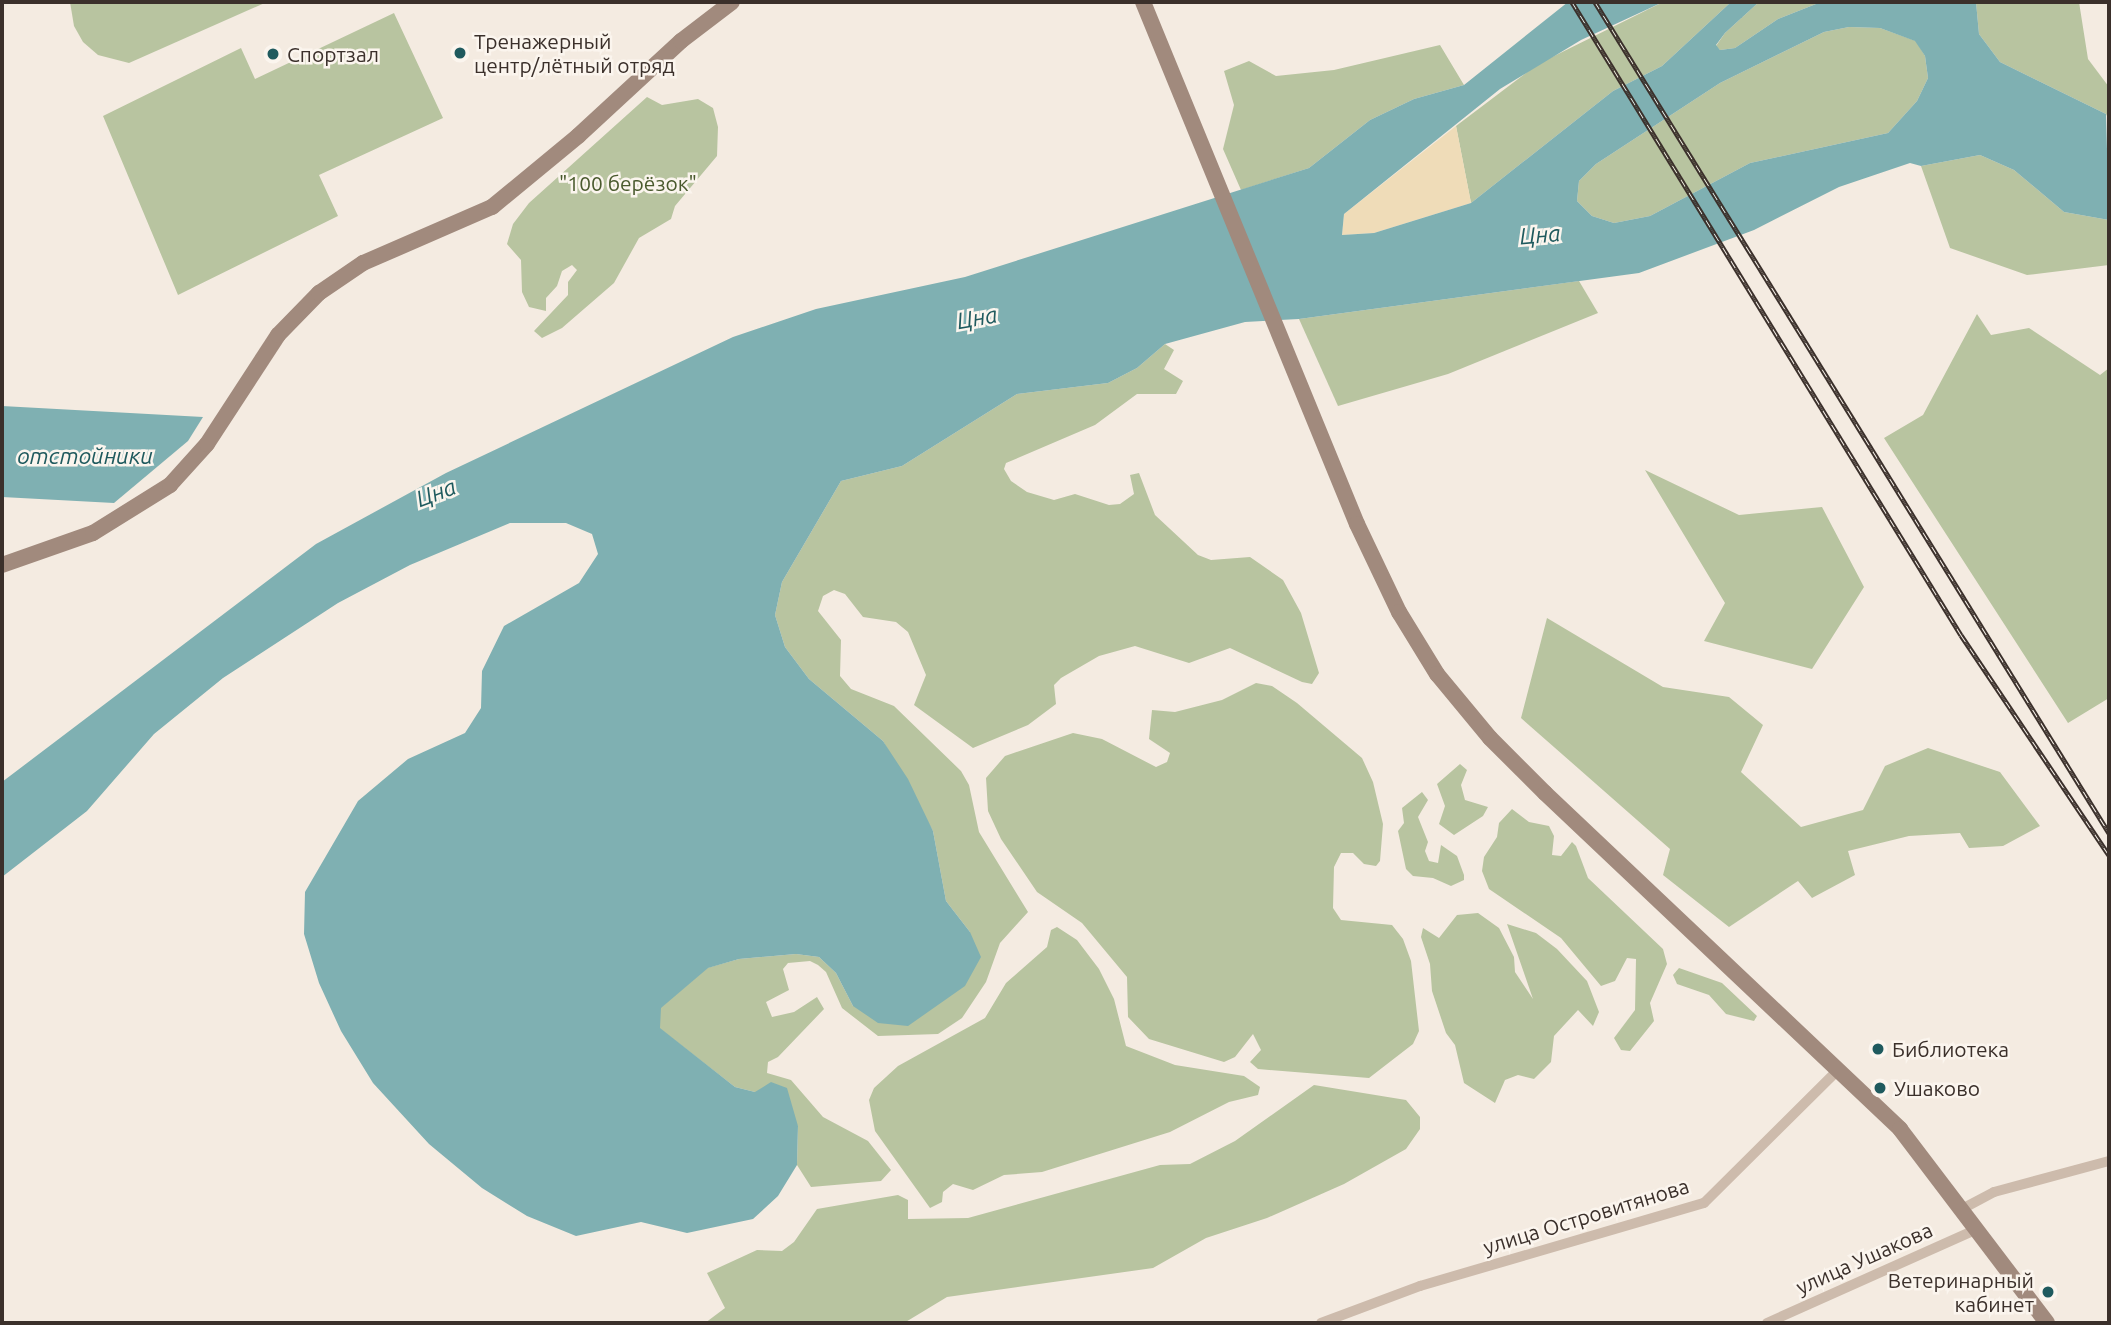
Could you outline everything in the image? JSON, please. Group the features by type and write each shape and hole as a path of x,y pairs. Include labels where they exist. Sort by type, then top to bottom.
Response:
{"street":[{"path":"2,565 93,533 170,485 207,443 278,335 319,293 363,263 492,207 578,136 681,41 732,2"},
{"path":"1143,2 1325,446 1399,612 1461,705 1545,793 1839,1069 1899,1129 2047,1323"},
{"name":"улица Островитянова","path":"1321,1323 1420,1286 1704,1203 1839,1069"},
{"path":"1962,1209 1994,1192 2109,1161"},
{"name":"улица Ушакова","path":"1767,1323 1977,1229"}],"green space":[{"path":"70,2 267,2 129,63 98,55 83,42 74,26"},
{"path":"1663,2 1731,2 1662,66 1613,91 1471,203 1456,126 1538,64"},
{"path":"1759,2 1821,2 1778,19 1735,48 1720,50 1716,46 1725,33"},
{"path":"1976,2 2079,2 2088,59 2109,87 2109,120 2106,114 2000,62 1979,34"},
{"path":"394,13 443,118 319,175 338,216 178,295 103,116 241,48 255,79"},
{"path":"1849,27 1880,28 1916,41 1925,56 1928,78 1917,101 1888,133 1750,163 1650,216 1614,223 1592,216 1577,201 1579,181 1596,164 1720,83 1824,32"},
{"path":"1440,45 1464,85 1414,99 1370,120 1309,168 1241,190 1223,149 1234,105 1224,71 1249,61 1276,76 1334,70"},
{"name":"\"100 берёзок\"","path":"647,97 662,105 698,99 713,108 718,127 717,156 675,206 671,219 639,238 614,283 562,328 542,338 534,331 568,295 568,282 577,270 572,265 562,271 557,286 546,298 546,311 529,307 522,292 521,260 507,244 513,224 529,203"},
{"path":"1980,155 2014,170 2064,212 2109,220 2109,265 2027,275 1950,248 1921,166"},
{"path":"1579,281 1598,313 1448,374 1338,406 1299,319"},
{"path":"1977,314 1991,335 2029,328 2100,375 2109,368 2109,698 2068,723 1884,438 1923,415"},
{"path":"1165,344 1174,350 1164,369 1183,381 1176,394 1137,394 1095,425 1006,463 1004,469 1011,481 1027,492 1054,500 1075,494 1109,505 1120,504 1134,494 1130,475 1139,473 1155,515 1198,555 1211,560 1250,557 1283,580 1301,613 1319,673 1312,684 1302,682 1230,648 1189,663 1135,646 1099,656 1061,678 1054,685 1056,704 1028,725 973,748 914,705 926,675 908,632 896,622 863,617 845,594 834,590 823,596 818,611 841,640 840,676 851,689 894,706 961,771 969,785 979,832 1028,912 1000,943 986,982 962,1018 938,1034 878,1036 842,1008 826,972 818,965 810,961 788,963 783,969 789,990 766,1002 772,1017 794,1012 817,997 824,1009 778,1057 768,1062 767,1073 791,1080 823,1117 868,1141 891,1170 881,1181 811,1187 797,1165 798,1126 755,1092 735,1087 659,1028 660,1008 707,968 739,959 796,954 819,957 836,973 853,1006 970,932 946,901 933,831 883,741 809,679 785,647 775,615 782,582 841,481 902,466 1017,394 1108,383 1137,368"},
{"path":"1645,470 1739,515 1822,507 1864,587 1812,669 1704,641 1725,603"},
{"path":"1547,618 1663,687 1729,697 1763,725 1741,772 1801,827 1863,810 1885,766 1928,748 2000,772 2040,826 2003,846 1969,848 1960,833 1909,836 1848,851 1855,875 1812,898 1798,881 1729,927 1663,875 1670,849 1521,718"},
{"path":"1256,683 1272,686 1297,703 1362,758 1373,782 1383,824 1380,861 1376,866 1364,864 1353,853 1341,853 1334,867 1333,908 1341,920 1392,925 1403,939 1411,961 1419,1031 1413,1044 1369,1078 1258,1069 1250,1062 1261,1050 1253,1034 1235,1057 1224,1062 1149,1039 1128,1017 1127,977 1082,923 1037,892 1001,839 988,811 986,778 1005,756 1073,733 1102,739 1156,767 1167,762 1170,753 1149,739 1152,710 1175,712 1222,700"},
{"path":"1460,764 1467,770 1461,785 1465,800 1488,807 1483,816 1454,835 1439,824 1445,806 1437,784"},
{"path":"1422,792 1428,800 1418,817 1428,842 1425,851 1429,861 1438,863 1441,845 1457,856 1464,875 1464,880 1451,886 1433,878 1413,876 1406,869 1398,831 1404,823 1402,808"},
{"path":"1512,809 1529,822 1549,826 1554,836 1552,855 1561,856 1572,842 1588,878 1663,949 1667,964 1650,1003 1654,1021 1630,1051 1621,1050 1614,1038 1635,1010 1636,959 1627,958 1615,981 1601,986 1561,938 1489,889 1482,871 1484,857 1497,837 1499,823"},
{"path":"1478,913 1499,928 1514,957 1515,972 1533,999 1507,924 1536,933 1557,949 1587,981 1599,1012 1593,1026 1578,1010 1554,1036 1551,1062 1534,1079 1518,1075 1505,1080 1495,1103 1464,1083 1455,1045 1446,1033 1432,991 1430,964 1421,937 1423,928 1439,938 1457,915"},
{"path":"1057,927 1077,940 1099,969 1114,999 1126,1046 1175,1065 1244,1076 1260,1087 1258,1095 1229,1102 1170,1132 1042,1172 1004,1175 973,1190 953,1184 943,1192 942,1202 930,1208 875,1131 869,1100 874,1088 898,1066 985,1018 1006,983 1047,947 1051,930"},
{"path":"1679,968 1722,983 1757,1016 1754,1021 1726,1014 1709,995 1677,984 1673,975"},
{"path":"1314,1085 1406,1100 1420,1117 1420,1129 1406,1149 1344,1184 1267,1218 1206,1238 1153,1268 947,1297 904,1323 705,1323 725,1308 707,1273 757,1250 782,1251 794,1242 817,1209 898,1195 908,1200 908,1219 968,1218 1160,1165 1190,1164 1235,1141"}],"sand":[{"path":"1456,126 1471,203 1374,233 1342,235 1344,214"}],"water":[{"name":"Цна","path":"1568,2 1663,2 1581,40 1500,89 1344,214 1342,235 1374,233 1471,203 1613,91 1662,66 1731,2 1759,2 1725,33 1716,45 1720,50 1735,48 1778,19 1821,2 1976,2 1979,34 2000,62 2106,114 2109,220 2064,212 2014,170 1980,155 1921,166 1910,163 1839,187 1754,230 1639,273 1299,319 1245,322 1165,344 1137,368 1108,383 1017,394 902,466 841,481 782,582 775,615 785,647 809,679 883,741 908,779 933,831 946,901 970,932 981,957 965,986 908,1026 878,1023 853,1006 836,973 819,957 796,954 739,959 708,968 661,1008 660,1028 735,1087 755,1092 771,1082 787,1088 798,1126 797,1165 778,1196 753,1219 687,1233 641,1222 576,1236 527,1216 482,1188 429,1144 373,1083 341,1031 319,983 304,934 305,892 358,801 408,759 465,733 481,708 482,671 504,626 579,583 598,554 592,534 566,523 510,523 410,565 338,603 223,678 154,734 87,811 2,877 2,782 316,544 446,473 733,337 816,309 965,277 1309,168 1370,120 1414,99 1464,85","holes":["1849,27 1880,28 1915,41 1925,56 1928,78 1917,101 1888,133 1750,163 1650,216 1614,223 1592,216 1577,201 1579,181 1596,164 1720,83 1824,32"]},
{"name":"отстойники","path":"2,406 203,417 188,441 114,503 2,497"}],"railway":[{"path":"1572,2 1961,635 2109,855"},
{"path":"1595,2 2109,833"}],"place":[{"name":"Тренажерный центр/лётный отряд","path":"460,53"},
{"name":"Спортзал","path":"273,54"},
{"name":"Библиотека","path":"1878,1049"},
{"name":"Ушаково","path":"1880,1088"},
{"name":"Ветеринарный кабинет","path":"2048,1292"}]}
